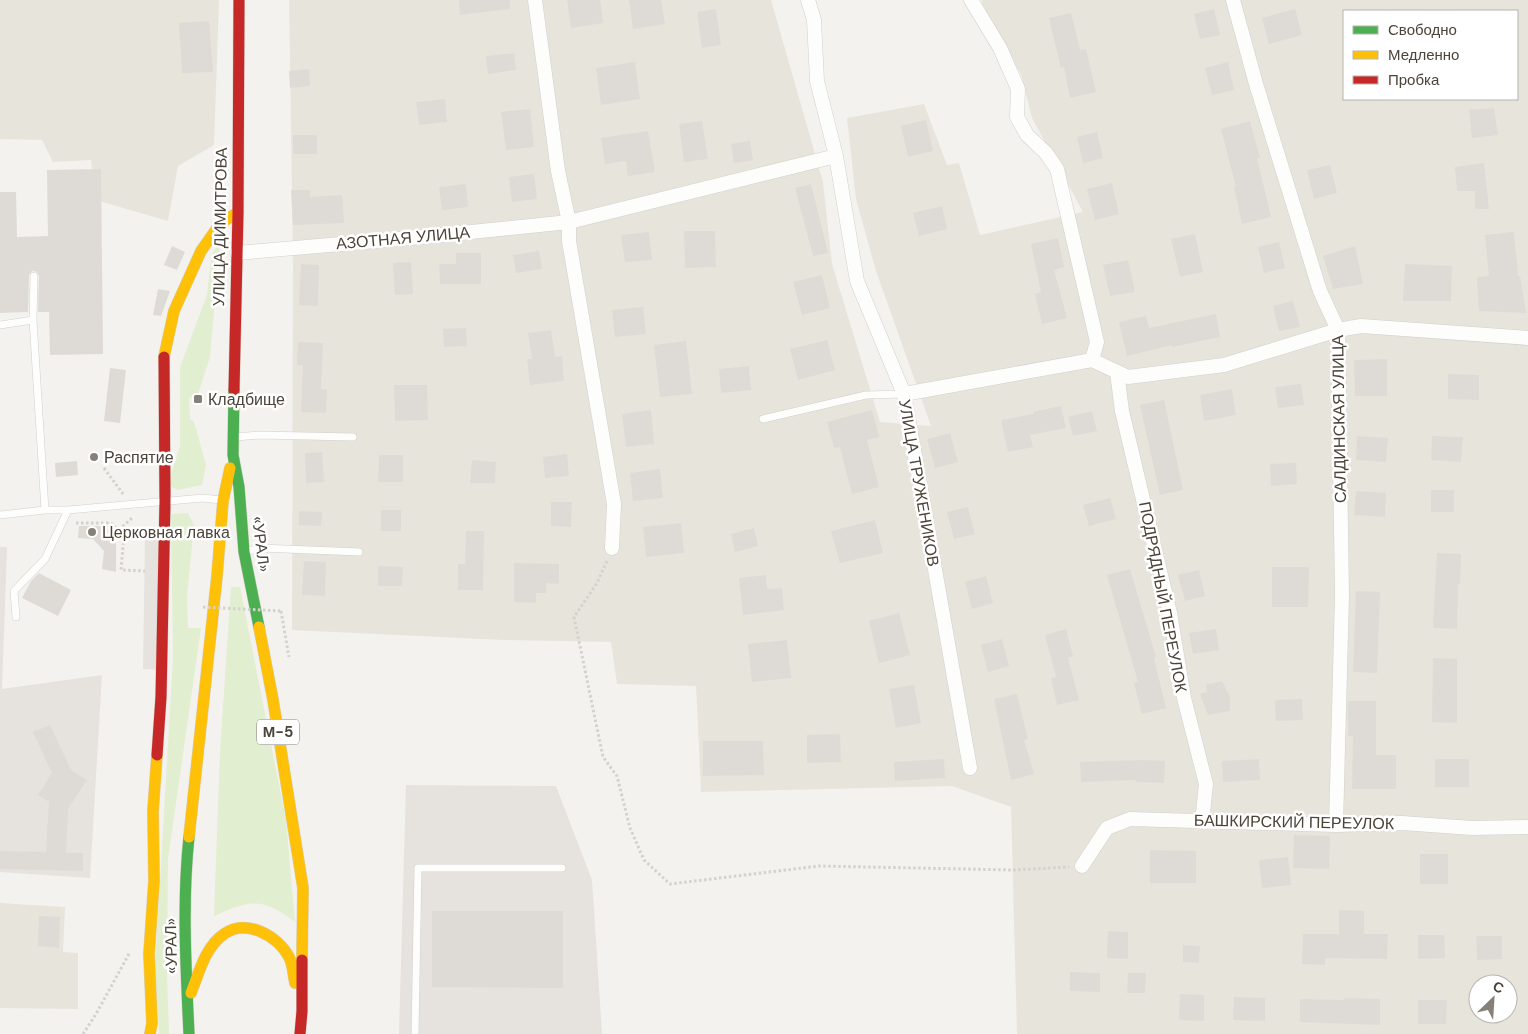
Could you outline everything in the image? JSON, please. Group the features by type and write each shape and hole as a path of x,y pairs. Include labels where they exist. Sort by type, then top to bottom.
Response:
{"main road":[{"name":"УЛИЦА ДИМИТРОВА","path":"233,455 238,212 239,0"},
{"path":"150,1034 152,1023 149,954 154,881 153,812 161,697 164,501 163,360 174,311 201,252 220,224 238,212"},
{"name":"«УРАЛ»","path":"190,1034 186,956 187,859 217,576 223,500 233,455"},
{"name":"«УРАЛ»","path":"233,455 239,487 244,552 273,700 303,888 302,1011 300,1034"},
{"name":"М-5","path":"188,1000 208,951 225,933 245,927 264,933 280,945 290,958 302,1011"}],"street":[{"path":"535,0 558,171 570,222 569,241 614,504 612,548"},
{"name":"УЛИЦА ТРУЖЕНИКОВ","path":"808,0 814,20 817,81 836,156 856,281 904,394 970,768"},
{"path":"971,0 1000,48 1018,89 1017,117 1027,135 1046,153 1057,169 1097,342 1092,360"},
{"name":"САЛДИНСКАЯ УЛИЦА","path":"1233,0 1256,84 1320,291 1338,330 1342,595 1336,825"},
{"name":"АЗОТНАЯ УЛИЦА","path":"237,253 570,222 836,156"},
{"path":"904,394 1092,360 1128,377 1224,365 1338,330 1361,326 1528,338"},
{"name":"ПОДРЯДНЫЙ ПЕРЕУЛОК","path":"1117,372 1122,411 1170,614 1184,698 1206,784 1202,822"},
{"name":"БАШКИРСКИЙ ПЕРЕУЛОК","path":"1082,866 1107,828 1130,819 1336,825 1402,823 1472,828 1528,827"}],"lane":[{"path":"34,276 33,320 45,510"},
{"path":"0,325 33,320"},
{"path":"763,419 866,395 904,394"},
{"path":"233,437 259,435 353,437"},
{"path":"0,515 203,498 223,500"},
{"path":"16,617 14,591 44,559 68,510"},
{"path":"244,552 261,548 360,552"},
{"path":"415,1034 418,868 562,868"}],"path":[{"path":"104,468 131,504"},
{"path":"62,522 111,523 124,535 122,570 144,572"},
{"path":"612,548 597,583 574,617 603,758 617,776 630,828 644,860 670,884 818,866 1013,870 1082,866"},
{"path":"203,607 281,611 289,657"},
{"path":"83,1034 134,945"}],"shaded area":[{"path":"0,0 219,0 214,145 178,166 168,221 99,201 91,160 53,162 42,140 0,139"},
{"path":"289,0 771,0 823,182 832,264 880,422 931,426 876,271 856,199 847,118 924,104 947,165 959,163 980,235 1083,212 1032,118 1021,74 982,12 982,0 1528,0 1528,1034 1017,1034 1011,807 952,786 701,792 696,686 617,684 611,642 504,640 292,630 293,262"},
{"path":"145,534 164,535 162,670 143,669"},
{"path":"0,547 7,547 2,689 102,675 90,878 0,872"},
{"path":"406,785 556,786 592,880 602,1034 399,1034"},
{"path":"0,903 65,907 63,952 78,953 78,1009 0,1008"}],"green space":[{"path":"220,243 210,357 198,394 189,398 190,419 194,422 206,465 202,485 178,490 167,485 180,447 180,367 207,295 212,253"},
{"path":"188,513 194,525 187,596 188,628 201,628 168,859 167,973 169,1034 159,1034 155,968 173,659 171,514"},
{"path":"231,587 240,587 286,820 295,922 273,908 256,904 247,904 214,916 220,752"}],"building":[{"path":"459,0 510,0 510,9 460,15"},
{"path":"567,0 600,0 603,23 571,28"},
{"path":"629,0 661,0 665,24 633,29"},
{"path":"716,9 721,45 702,48 697,12"},
{"path":"1214,9 1220,35 1200,39 1194,14"},
{"path":"1295,9 1302,35 1269,44 1262,18"},
{"path":"1071,13 1080,50 1086,49 1096,92 1070,98 1064,67 1061,68 1049,18"},
{"path":"209,21 213,72 182,73 179,23"},
{"path":"514,53 516,70 488,74 486,56"},
{"path":"635,62 640,99 601,105 596,68"},
{"path":"1228,62 1234,90 1212,95 1205,68"},
{"path":"309,69 310,86 290,88 289,71"},
{"path":"445,99 447,122 419,125 416,102"},
{"path":"1494,108 1498,135 1472,138 1469,110"},
{"path":"530,109 534,147 506,150 501,112"},
{"path":"926,120 933,151 908,157 901,126"},
{"path":"702,121 708,159 684,162 679,124"},
{"path":"1250,121 1260,158 1257,158 1271,217 1242,224 1234,187 1236,187 1221,129"},
{"path":"648,131 655,172 628,176 626,161 605,164 601,138"},
{"path":"1097,132 1103,158 1083,163 1077,137"},
{"path":"293,135 317,135 317,154 293,154"},
{"path":"750,141 753,160 734,163 731,144"},
{"path":"1484,163 1489,209 1475,209 1475,191 1457,191 1455,167"},
{"path":"1330,165 1337,193 1314,199 1307,170"},
{"path":"101,169 103,354 50,355 49,312 38,312 39,276 37,272 32,271 29,275 28,312 0,313 0,192 16,192 17,237 48,236 47,170"},
{"path":"534,174 537,199 512,202 509,177"},
{"path":"1112,183 1119,214 1095,220 1087,189"},
{"path":"466,184 468,207 442,210 439,187"},
{"path":"811,184 828,253 813,256 795,188"},
{"path":"291,190 310,190 310,197 342,195 344,223 293,225"},
{"path":"942,206 947,229 919,236 913,213"},
{"path":"684,231 715,231 716,267 685,268"},
{"path":"649,232 652,260 625,262 621,235"},
{"path":"1514,232 1518,276 1520,276 1526,313 1479,311 1477,277 1489,276 1485,235"},
{"path":"1195,234 1203,272 1180,277 1171,239"},
{"path":"1058,238 1064,267 1054,270 1067,318 1042,324 1035,294 1041,292 1031,244"},
{"path":"1279,242 1285,268 1264,273 1258,247"},
{"path":"172,246 185,252 177,270 164,265"},
{"path":"1355,246 1363,284 1333,289 1323,256"},
{"path":"539,251 542,269 516,273 513,255"},
{"path":"456,253 481,253 481,284 440,284 439,264 456,264"},
{"path":"1128,260 1135,292 1110,296 1103,265"},
{"path":"411,262 413,294 395,295 393,263"},
{"path":"301,264 319,265 318,306 299,305"},
{"path":"1405,264 1452,266 1451,301 1403,301"},
{"path":"822,275 830,308 802,315 793,282"},
{"path":"158,289 170,291 161,316 153,315"},
{"path":"1293,301 1300,327 1279,331 1273,306"},
{"path":"643,307 646,334 615,337 612,310"},
{"path":"1216,314 1220,337 1172,347 1172,345 1127,356 1119,322 1146,316 1149,328"},
{"path":"466,328 467,346 444,347 443,329"},
{"path":"551,330 555,357 562,356 564,381 530,385 527,359 532,359 528,333"},
{"path":"827,340 835,370 798,380 790,349"},
{"path":"686,341 692,394 660,397 654,345"},
{"path":"298,342 323,343 321,389 327,390 326,413 301,412 303,366 297,365"},
{"path":"1387,359 1387,396 1355,396 1354,360"},
{"path":"749,366 751,390 721,393 719,369"},
{"path":"110,368 126,370 120,423 104,421"},
{"path":"1448,374 1479,375 1479,400 1448,399"},
{"path":"1301,384 1304,405 1278,408 1275,387"},
{"path":"394,385 427,385 428,420 395,421"},
{"path":"1232,389 1236,415 1204,421 1200,395"},
{"path":"1164,400 1183,490 1160,495 1140,405"},
{"path":"1061,406 1066,428 1030,435 1033,447 1008,452 1001,420 1034,414 1033,412"},
{"path":"651,410 654,444 626,447 622,414"},
{"path":"872,410 879,437 867,440 879,487 852,494 840,447 834,448 827,422"},
{"path":"1092,411 1097,431 1073,436 1068,417"},
{"path":"950,433 958,462 935,468 927,439"},
{"path":"1357,436 1388,438 1386,462 1356,460"},
{"path":"1432,436 1463,437 1461,462 1431,460"},
{"path":"322,452 324,482 306,483 305,453"},
{"path":"567,454 569,476 545,478 543,457"},
{"path":"379,455 403,455 403,482 378,482"},
{"path":"472,460 496,462 495,483 470,483"},
{"path":"77,461 78,475 56,477 55,463"},
{"path":"1296,463 1297,484 1271,486 1270,464"},
{"path":"660,469 663,498 633,501 630,473"},
{"path":"1431,490 1454,490 1454,512 1431,512"},
{"path":"1356,491 1386,493 1385,517 1354,515"},
{"path":"1110,498 1116,519 1089,526 1083,505"},
{"path":"551,502 572,502 571,527 551,526"},
{"path":"968,507 975,534 954,539 947,512"},
{"path":"381,510 401,510 401,531 381,531"},
{"path":"299,511 322,512 321,526 299,525"},
{"path":"875,520 883,553 840,563 831,531"},
{"path":"681,523 684,553 646,557 643,527"},
{"path":"79,526 103,526 116,530 116,572 102,569 104,551 93,539 78,538"},
{"path":"754,528 758,546 735,552 731,534"},
{"path":"466,531 484,531 483,590 458,590 458,564 465,564"},
{"path":"1437,553 1461,554 1457,629 1433,628"},
{"path":"304,561 326,562 325,596 302,595"},
{"path":"514,563 559,564 559,584 546,583 546,593 536,593 536,603 514,602"},
{"path":"378,566 403,567 402,586 378,586"},
{"path":"1272,567 1309,567 1308,607 1272,607"},
{"path":"1130,569 1156,657 1154,658 1166,708 1142,714 1134,683 1138,682 1107,575"},
{"path":"1199,570 1205,596 1185,601 1178,575"},
{"path":"39,573 71,590 58,616 22,598 31,581"},
{"path":"766,575 767,589 782,588 784,610 743,615 739,578"},
{"path":"986,576 993,603 972,609 965,582"},
{"path":"1356,591 1380,592 1377,673 1353,672"},
{"path":"899,613 910,655 879,663 869,621"},
{"path":"1066,629 1073,656 1068,658 1079,700 1057,705 1051,678 1056,677 1045,635"},
{"path":"1216,629 1219,650 1193,654 1189,633"},
{"path":"1002,639 1009,666 988,672 981,645"},
{"path":"787,640 791,678 752,682 748,644"},
{"path":"1433,658 1457,659 1457,723 1432,722"},
{"path":"1222,681 1230,697 1230,711 1208,715 1200,694 1207,692 1206,685"},
{"path":"914,685 921,723 896,728 889,689"},
{"path":"1017,694 1028,739 1024,740 1034,774 1011,780 994,699"},
{"path":"1302,699 1303,720 1276,721 1275,700"},
{"path":"1348,701 1376,701 1376,755 1396,755 1396,789 1352,789 1353,736 1348,736"},
{"path":"50,725 71,770 87,780 68,809 66,853 83,853 83,871 0,869 0,851 46,852 49,802 38,795 52,773 33,732"},
{"path":"840,734 841,762 807,763 807,735"},
{"path":"703,741 763,741 764,775 703,776"},
{"path":"944,759 945,778 895,781 894,762"},
{"path":"1259,759 1260,780 1223,782 1222,761"},
{"path":"1435,759 1469,759 1469,787 1435,787"},
{"path":"1165,761 1164,783 1136,782 1136,780 1081,782 1080,762"},
{"path":"1294,835 1330,836 1329,869 1293,868"},
{"path":"1150,850 1196,851 1196,883 1150,883"},
{"path":"1420,854 1448,854 1448,884 1420,884"},
{"path":"1288,857 1291,885 1262,888 1259,860"},
{"path":"1339,910 1364,911 1364,934 1388,934 1387,959 1325,958 1325,965 1302,964 1303,934 1339,934"},
{"path":"432,911 563,911 563,988 432,987"},
{"path":"39,916 60,917 59,948 38,946"},
{"path":"1108,931 1128,932 1128,959 1107,958"},
{"path":"1418,935 1444,935 1445,958 1418,959"},
{"path":"1476,936 1502,936 1502,959 1477,960"},
{"path":"1183,945 1200,946 1199,963 1183,962"},
{"path":"1070,972 1100,973 1100,992 1070,991"},
{"path":"1128,973 1146,973 1145,993 1127,993"},
{"path":"1180,994 1204,995 1204,1021 1179,1020"},
{"path":"1234,997 1265,998 1265,1021 1233,1020"},
{"path":"1344,998 1380,999 1380,1025 1300,1022 1300,999 1344,1000"},
{"path":"1418,1000 1447,1000 1446,1024 1418,1024"}],"traffic: fast":[{"path":"234,390 233,455 239,487 244,552 259,627"},
{"path":"189,837 185,911 189,1034"}],"traffic: slow":[{"path":"164,357 174,311 201,251 220,224 238,212"},
{"path":"189,837 217,576 223,501 230,468"},
{"path":"259,627 273,700 303,888 302,960"},
{"path":"150,1034 152,1023 149,954 154,881 153,811 157,755"},
{"path":"191,993 203,961 217,939 233,930 242,928 261,932 269,936 284,949 292,966 295,983"}],"traffic: jam":[{"path":"234,390 238,212 239,0"},
{"path":"157,755 161,697 165,501 164,357"},
{"path":"300,1034 302,960"}],"place":[{"name":"Кладбище","path":"198,399"},
{"name":"Распятие","path":"94,457"},
{"name":"Церковная лавка","path":"92,532"}]}
